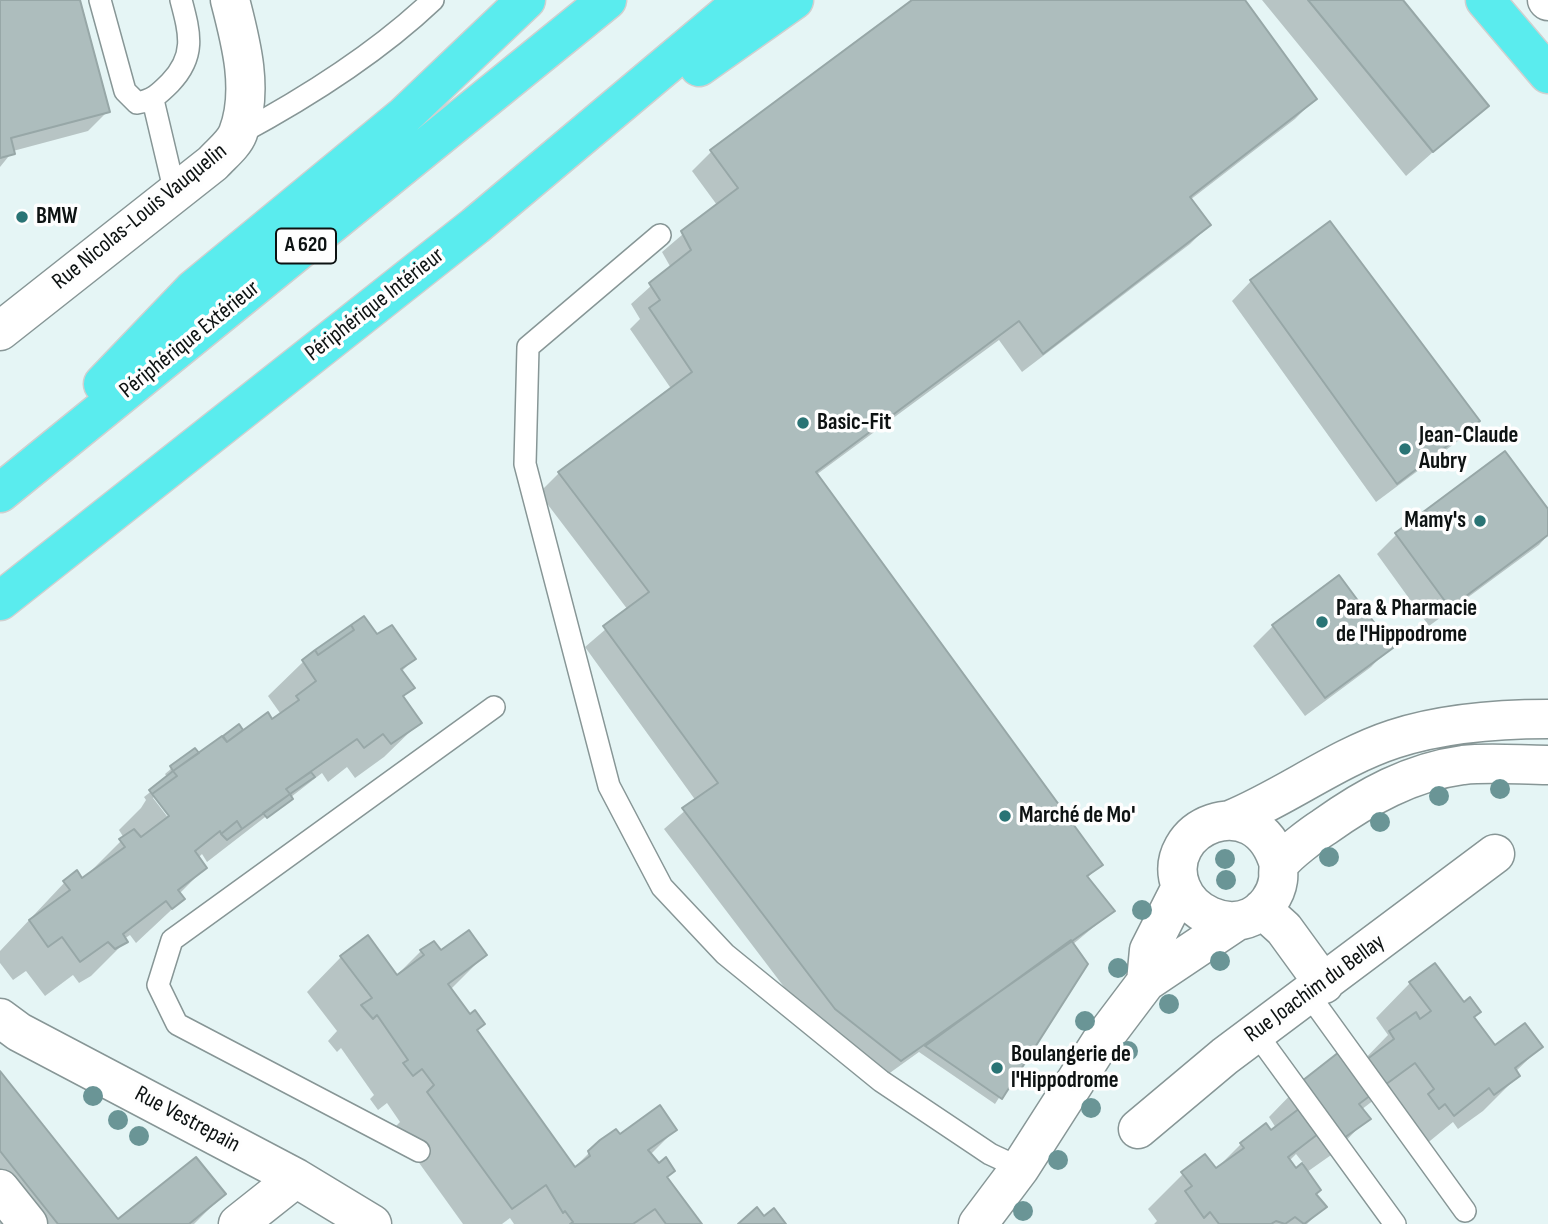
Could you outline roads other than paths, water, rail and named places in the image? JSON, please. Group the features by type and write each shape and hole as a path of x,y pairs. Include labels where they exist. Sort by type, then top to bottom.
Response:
{"highway":[{"path":"2,491 194,289 404,116 526,0"},
{"name":"Périphérique Extérieur","path":"2,491 607,0"},
{"name":"Périphérique Intérieur","path":"0,601 475,226 744,0"},
{"path":"475,226 794,0"},
{"path":"1485,0 1548,74"}],"street":[{"name":"Rue Nicolas-Louis Vauquelin","path":"0,331 214,163 237,135 245,100 243,50 230,0"},
{"path":"1146,982 1149,950 1181,887 1180,856 1186,842 1197,831 1213,822 1230,820 1270,804 1326,771 1393,739 1453,725 1548,719"},
{"path":"1279,865 1341,814 1368,797 1402,782 1464,765 1548,765"},
{"path":"978,1224 1020,1168 1100,1043 1146,982 1249,915 1273,896 1279,865 1274,848 1263,834 1248,824 1230,820"},
{"name":"Rue Joachim du Bellay","path":"1138,1129 1256,1033 1495,854"},
{"path":"1181,887 1194,907 1214,919 1249,915 1284,929 1317,989"},
{"name":"Rue Vestrepain","path":"0,1018 19,1032 296,1178 365,1223"},
{"path":"238,1224 296,1178"},
{"path":"0,1189 28,1224"}],"lane":[{"path":"100,0 125,91 137,103 153,100 184,68 187,58 187,23 181,0"},
{"path":"237,135 292,106 410,21 433,0"},
{"path":"153,100 174,193"},
{"path":"660,235 528,347 525,464 609,786 662,887 725,954 881,1082 990,1154 1020,1168"},
{"path":"419,1151 177,1024 159,985 172,940 494,707"},
{"path":"1317,989 1465,1210"},
{"path":"1256,1033 1395,1224"}],"place":[{"name":"BMW","path":"22,217"},
{"name":"Basic-Fit","path":"803,423"},
{"name":"Jean-Claude Aubry","path":"1405,449"},
{"name":"Mamy's","path":"1480,521"},
{"name":"Para & Pharmacie de l'Hippodrome","path":"1322,622"},
{"name":"Marché de Mo'","path":"1005,816"},
{"name":"Boulangerie de l'Hippodrome","path":"997,1068"}]}
